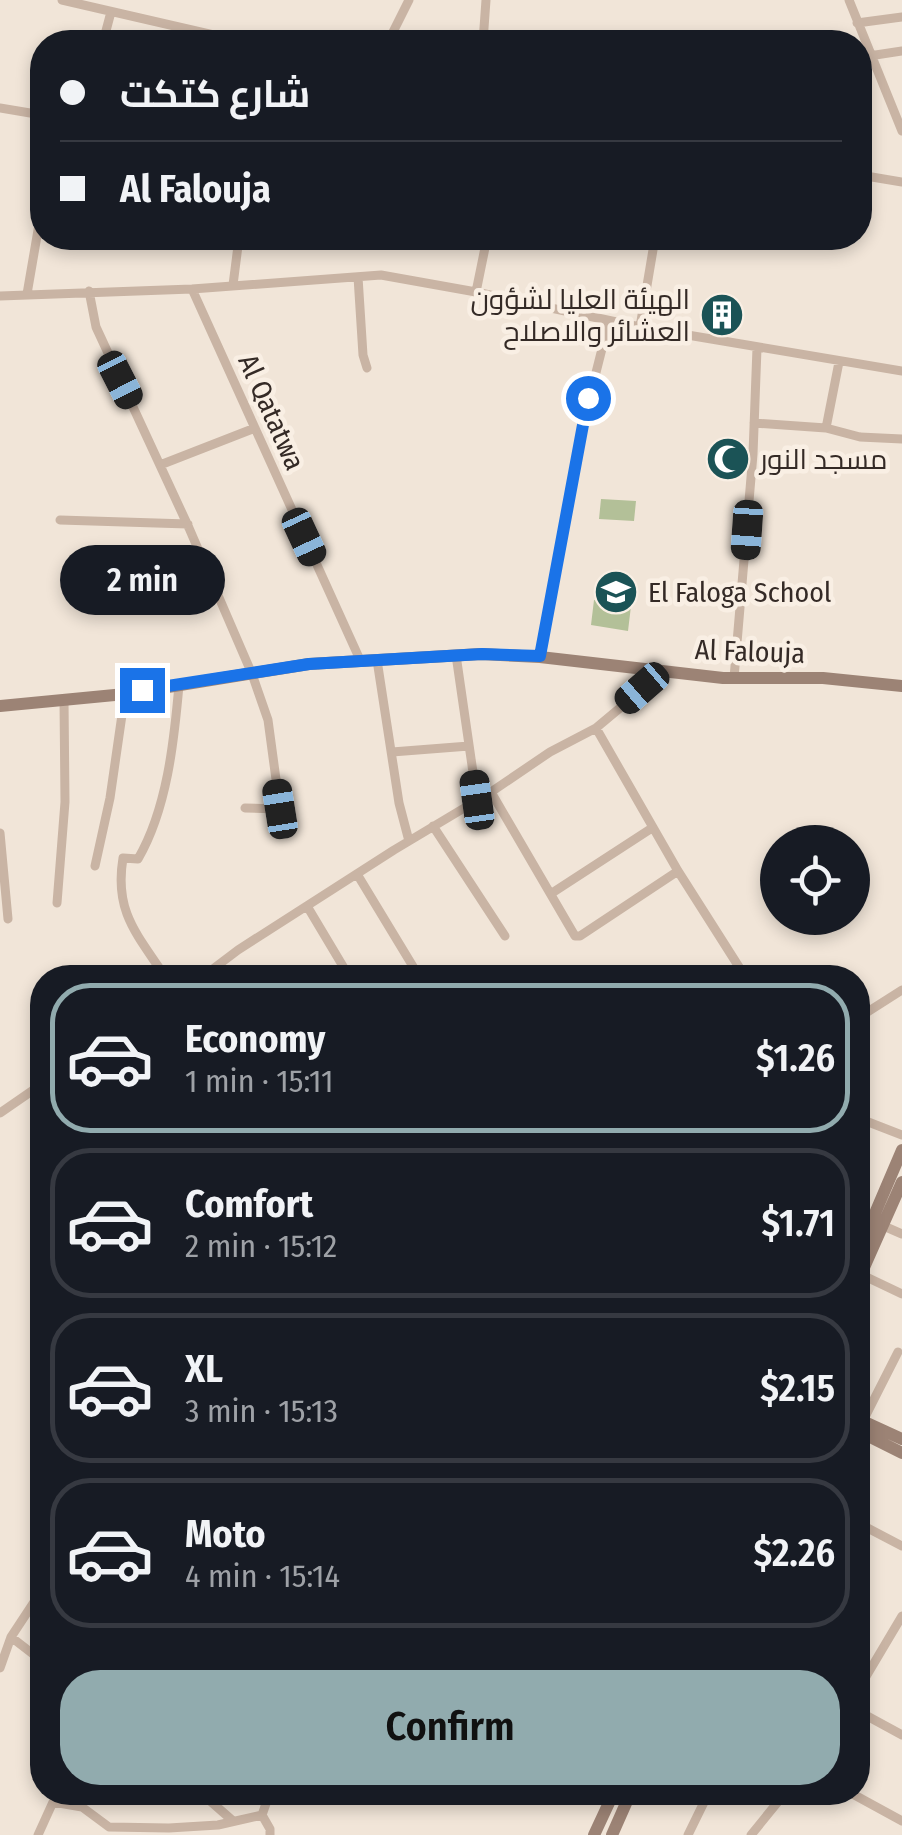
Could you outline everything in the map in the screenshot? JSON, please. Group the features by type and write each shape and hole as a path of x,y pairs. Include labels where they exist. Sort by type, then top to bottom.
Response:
{"main road":[{"name":"Al Falouja","path":"0,706 125,694 309,664 456,656 540,656 734,678 822,678 902,686"},
{"path":"870,1244 902,1150"},
{"path":"870,1235 902,1182"},
{"path":"870,1428 902,1438"},
{"path":"870,1431 902,1453"},
{"path":"594,1835 608,1805"},
{"path":"612,1835 625,1805"}],"street":[{"path":"62,0 191,30"},
{"path":"394,30 409,0"},
{"path":"484,30 486,0"},
{"path":"848,0 860,30"},
{"path":"106,30 111,12"},
{"path":"858,23 902,17"},
{"path":"872,56 902,51"},
{"path":"872,63 902,131"},
{"path":"0,108 30,113"},
{"path":"872,177 902,182"},
{"path":"27,294 35,250"},
{"path":"233,285 237,250"},
{"path":"476,292 485,250"},
{"path":"640,327 653,250"},
{"path":"358,276 362,355 367,368"},
{"path":"0,296 381,276 640,327 902,370"},
{"name":"Al Qatatwa","path":"192,288 361,662"},
{"path":"89,292 96,328 188,524 268,720 280,809 244,808"},
{"path":"540,656 582,428 609,321"},
{"path":"734,678 758,348"},
{"path":"826,428 839,362"},
{"path":"754,423 902,439"},
{"path":"160,465 255,428"},
{"path":"60,520 188,524"},
{"path":"456,656 477,800"},
{"path":"377,660 399,803 409,841"},
{"path":"221,965 409,841 550,752 596,728 663,672"},
{"path":"157,965 129,922 118,887 123,858 138,859 151,834 175,728 179,685"},
{"path":"96,866 125,694"},
{"path":"56,902 65,802 64,700"},
{"path":"596,728 678,871 738,965"},
{"path":"392,752 469,746"},
{"path":"491,792 575,936 678,871"},
{"path":"433,826 505,936"},
{"path":"552,893 652,828"},
{"path":"0,833 8,919"},
{"path":"358,874 412,965"},
{"path":"307,906 343,965"},
{"path":"870,1010 902,990"},
{"path":"0,1113 30,1092"},
{"path":"870,1123 902,1135"},
{"path":"877,1224 902,1234"},
{"path":"870,1281 902,1294"},
{"path":"870,1405 901,1350"},
{"path":"870,1529 902,1546"},
{"path":"0,1668 1,1653 30,1608"},
{"path":"870,1675 897,1640 902,1616"},
{"path":"11,1637 30,1652"},
{"path":"870,1718 902,1735"},
{"path":"870,1803 902,1821"},
{"path":"38,1835 52,1805"},
{"path":"70,1805 82,1807 109,1827 170,1828 262,1815"},
{"path":"215,1805 233,1821"},
{"path":"262,1815 265,1805"},
{"path":"688,1835 703,1805"},
{"path":"751,1835 775,1805"},
{"path":"262,1815 270,1835"}],"green space":[{"path":"601,499 636,501 634,521 599,519"},
{"path":"594,600 631,606 628,631 591,625"}],"place":[{"name":"الهيئة العليا لشؤون العشائر والاصلاح","path":"722,315"},
{"name":"مسجد النور","path":"728,459"},
{"name":"El Faloga School","path":"616,592"}],"route":[{"path":"142,690 309,664 482,654 540,656 588,398"}]}
